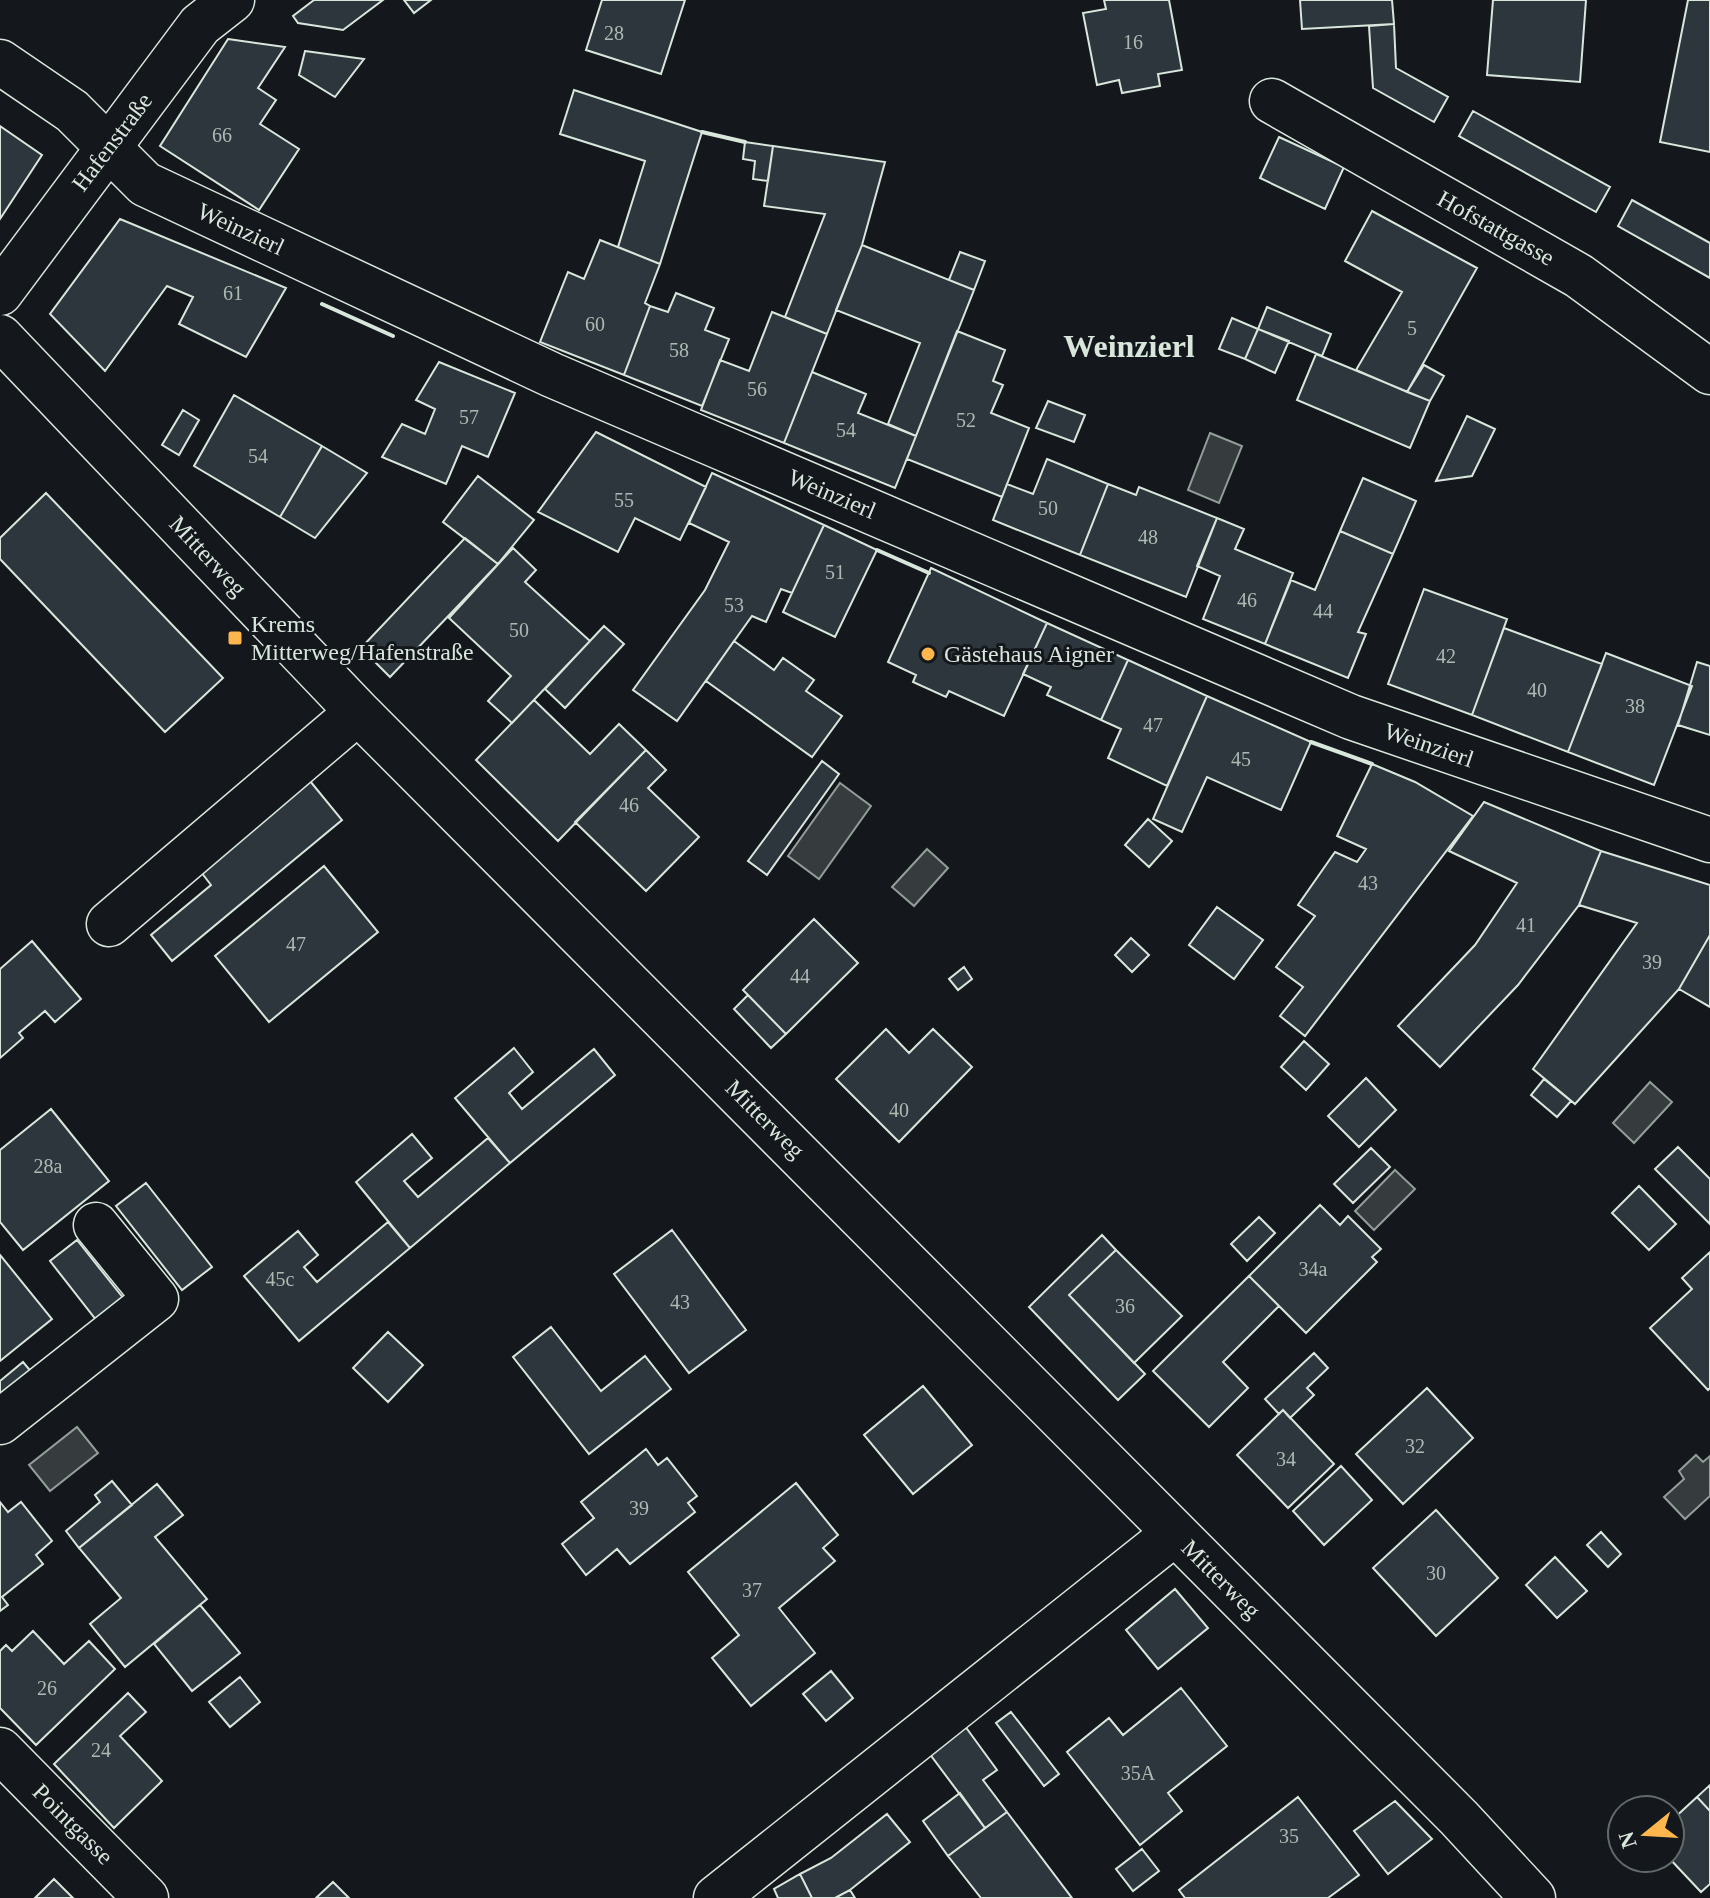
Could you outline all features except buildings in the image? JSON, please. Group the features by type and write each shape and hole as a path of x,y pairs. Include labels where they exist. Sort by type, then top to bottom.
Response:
{"street":[{"name":"Hafenstraße","path":"0,293 13,254 107,148 200,25 232,0"},
{"name":"Weinzierl","path":"0,62 72,111 145,184 552,375 1351,717 1710,840"},
{"name":"Hofstattgasse","path":"1272,101 1579,276 1710,372"},
{"name":"Mitterweg","path":"0,337 358,712 1175,1533 1533,1898"},
{"path":"109,924 358,712"},
{"path":"0,1422 156,1299 96,1225"},
{"path":"716,1898 1175,1533"},
{"name":"Pointgasse","path":"0,1750 146,1898"}],"shaded area":[{"path":"1210,433 1242,446 1219,503 1188,490"},
{"path":"840,783 871,806 819,879 788,856"},
{"path":"927,849 948,868 914,906 892,887"},
{"path":"1650,1082 1672,1102 1634,1143 1613,1123"},
{"path":"1395,1170 1415,1189 1374,1230 1355,1211"},
{"path":"77,1427 98,1453 50,1491 29,1465"},
{"path":"1696,1455 1703,1462 1710,1456 1710,1496 1685,1519 1664,1497 1684,1479 1679,1471"}],"wall":[{"path":"702,132 745,142"},
{"path":"322,304 393,336"},
{"path":"877,550 929,573"},
{"path":"1311,742 1372,764"}],"place":[{"name":"Krems Mitterweg/Hafenstraße","path":"235,638"},
{"name":"Gästehaus Aigner","path":"928,654"}],"district":[{"name":"Weinzierl","path":"1129,346"}]}
